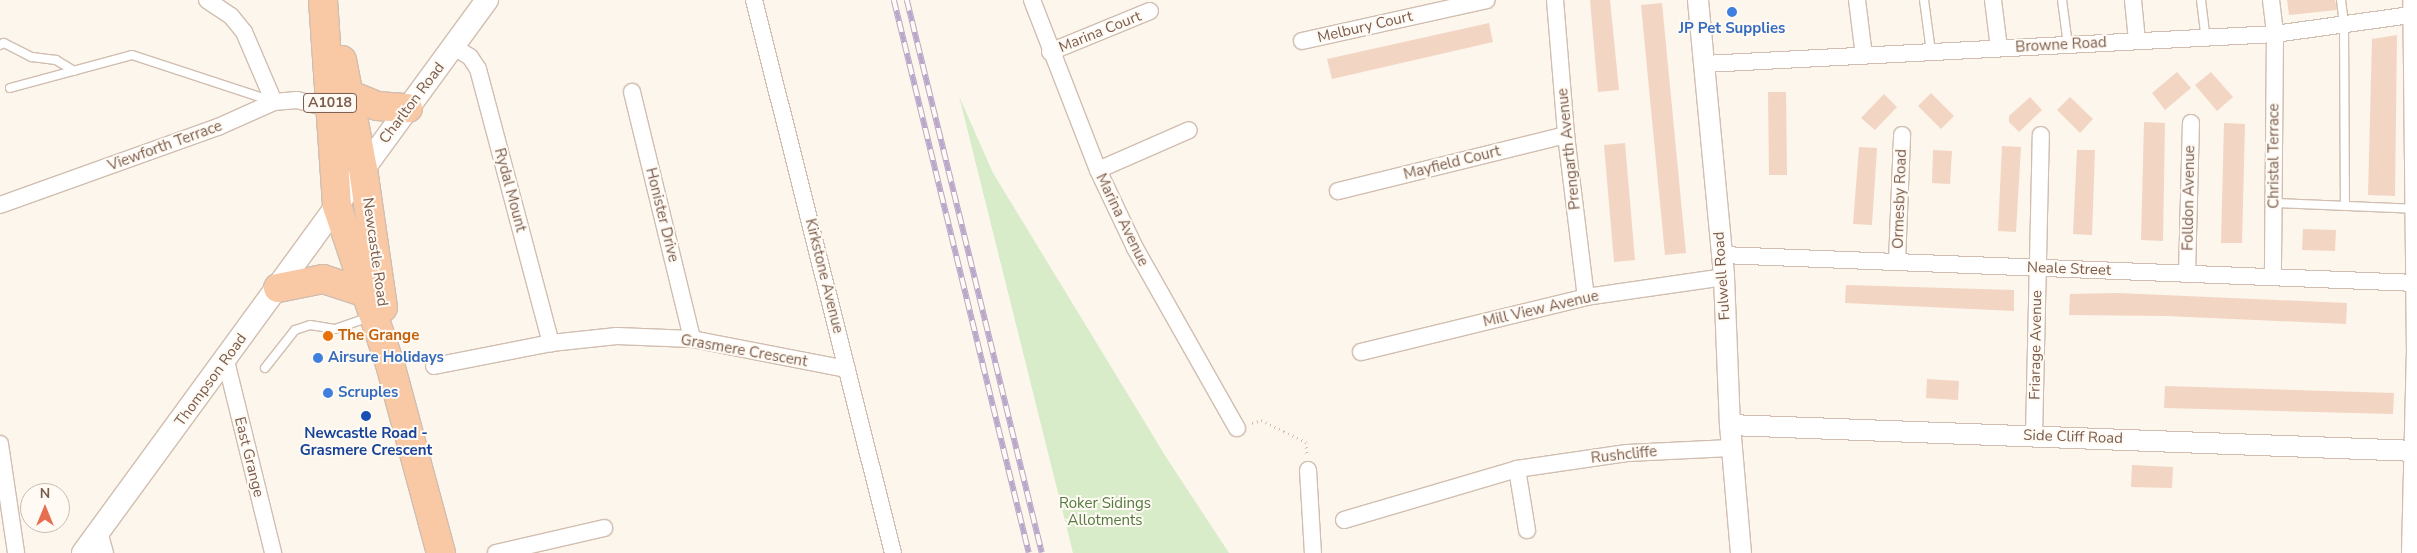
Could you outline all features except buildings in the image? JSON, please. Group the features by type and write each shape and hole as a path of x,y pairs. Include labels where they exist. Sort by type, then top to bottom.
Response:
{"highway":[{"name":"A1018","path":"323,0 339,102 363,169"},
{"name":"A1018","path":"328,0 339,102 337,206"},
{"path":"339,102 408,108"},
{"name":"Newcastle Road","path":"363,169 390,364"},
{"name":"Newcastle Road","path":"337,206 390,364 441,553"},
{"path":"278,288 323,279 370,304"}],"main road":[{"name":"Charlton Road","path":"337,206 487,0"},
{"name":"Thompson Road","path":"83,553 102,543 226,361 337,206"}],"street":[{"path":"207,0 230,16 244,32 274,102"},
{"name":"Kirkstone Avenue","path":"754,0 893,553"},
{"name":"Marina Avenue","path":"1032,0 1050,52 1098,170 1135,248 1184,340 1237,428"},
{"name":"Melbury Court","path":"1302,41 1487,0"},
{"name":"Prengarth Avenue","path":"1555,0 1566,135 1586,297"},
{"name":"Fulwell Road","path":"1698,0 1724,277 1731,448 1741,553"},
{"path":"1857,0 1864,56"},
{"path":"1993,0 1999,48"},
{"path":"2133,0 2137,41"},
{"name":"Christal Terrace","path":"2271,0 2275,34 2273,277"},
{"path":"2410,553 2416,451 2416,209 2413,10"},
{"name":"Browne Road","path":"1705,64 2275,34 2344,24 2413,10"},
{"name":"Marina Court","path":"1050,52 1150,11"},
{"name":"Rydal Mount","path":"454,47 470,57 478,69 551,343"},
{"name":"Honister Drive","path":"632,92 692,339"},
{"name":"Viewforth Terrace","path":"0,205 218,127 274,102 297,100 339,102"},
{"name":"Folldon Avenue","path":"2187,274 2191,123"},
{"path":"1098,170 1189,130"},
{"name":"Mayfield Court","path":"1338,191 1566,135"},
{"name":"Ormesby Road","path":"1898,262 1902,135"},
{"name":"Friarage Avenue","path":"2034,436 2041,135"},
{"name":"Neale Street","path":"1722,255 2416,283"},
{"name":"Mill View Avenue","path":"1361,352 1586,297 1724,277"},
{"name":"Grasmere Crescent","path":"434,366 551,343 617,336 692,339 847,370"},
{"name":"East Grange","path":"226,361 272,553"},
{"name":"Side Cliff Road","path":"1730,425 2416,451"},
{"path":"0,444 16,553"},
{"name":"Rushcliffe","path":"1344,520 1517,469 1627,453 1731,448"},
{"path":"1517,469 1528,530"},
{"path":"1308,470 1302,490 1313,553"},
{"path":"496,553 604,528"}],"lane":[{"path":"1924,0 1931,52"},
{"path":"2062,0 2068,45"},
{"path":"2201,0 2206,38"},
{"path":"2341,0 2344,24 2345,206"},
{"path":"0,45 4,44 32,57 56,60 74,71"},
{"path":"10,88 132,55 274,102"},
{"path":"2274,204 2416,209"},
{"path":"265,368 295,330 310,325 335,329 370,304"}],"path":[{"path":"1237,428 1262,420 1306,442 1308,470"}],"green space":[{"name":"Roker Sidings Allotments","path":"959,96 993,173 1166,457 1229,553 1073,553"}],"railway":[{"path":"894,0 1029,553"},
{"path":"907,0 1042,553"}],"place":[{"name":"JP Pet Supplies","path":"1732,12"},
{"name":"The Grange","path":"328,336"},
{"name":"Airsure Holidays","path":"318,358"},
{"name":"Scruples","path":"328,393"},
{"name":"Newcastle Road - Grasmere Crescent","path":"366,416"}]}
